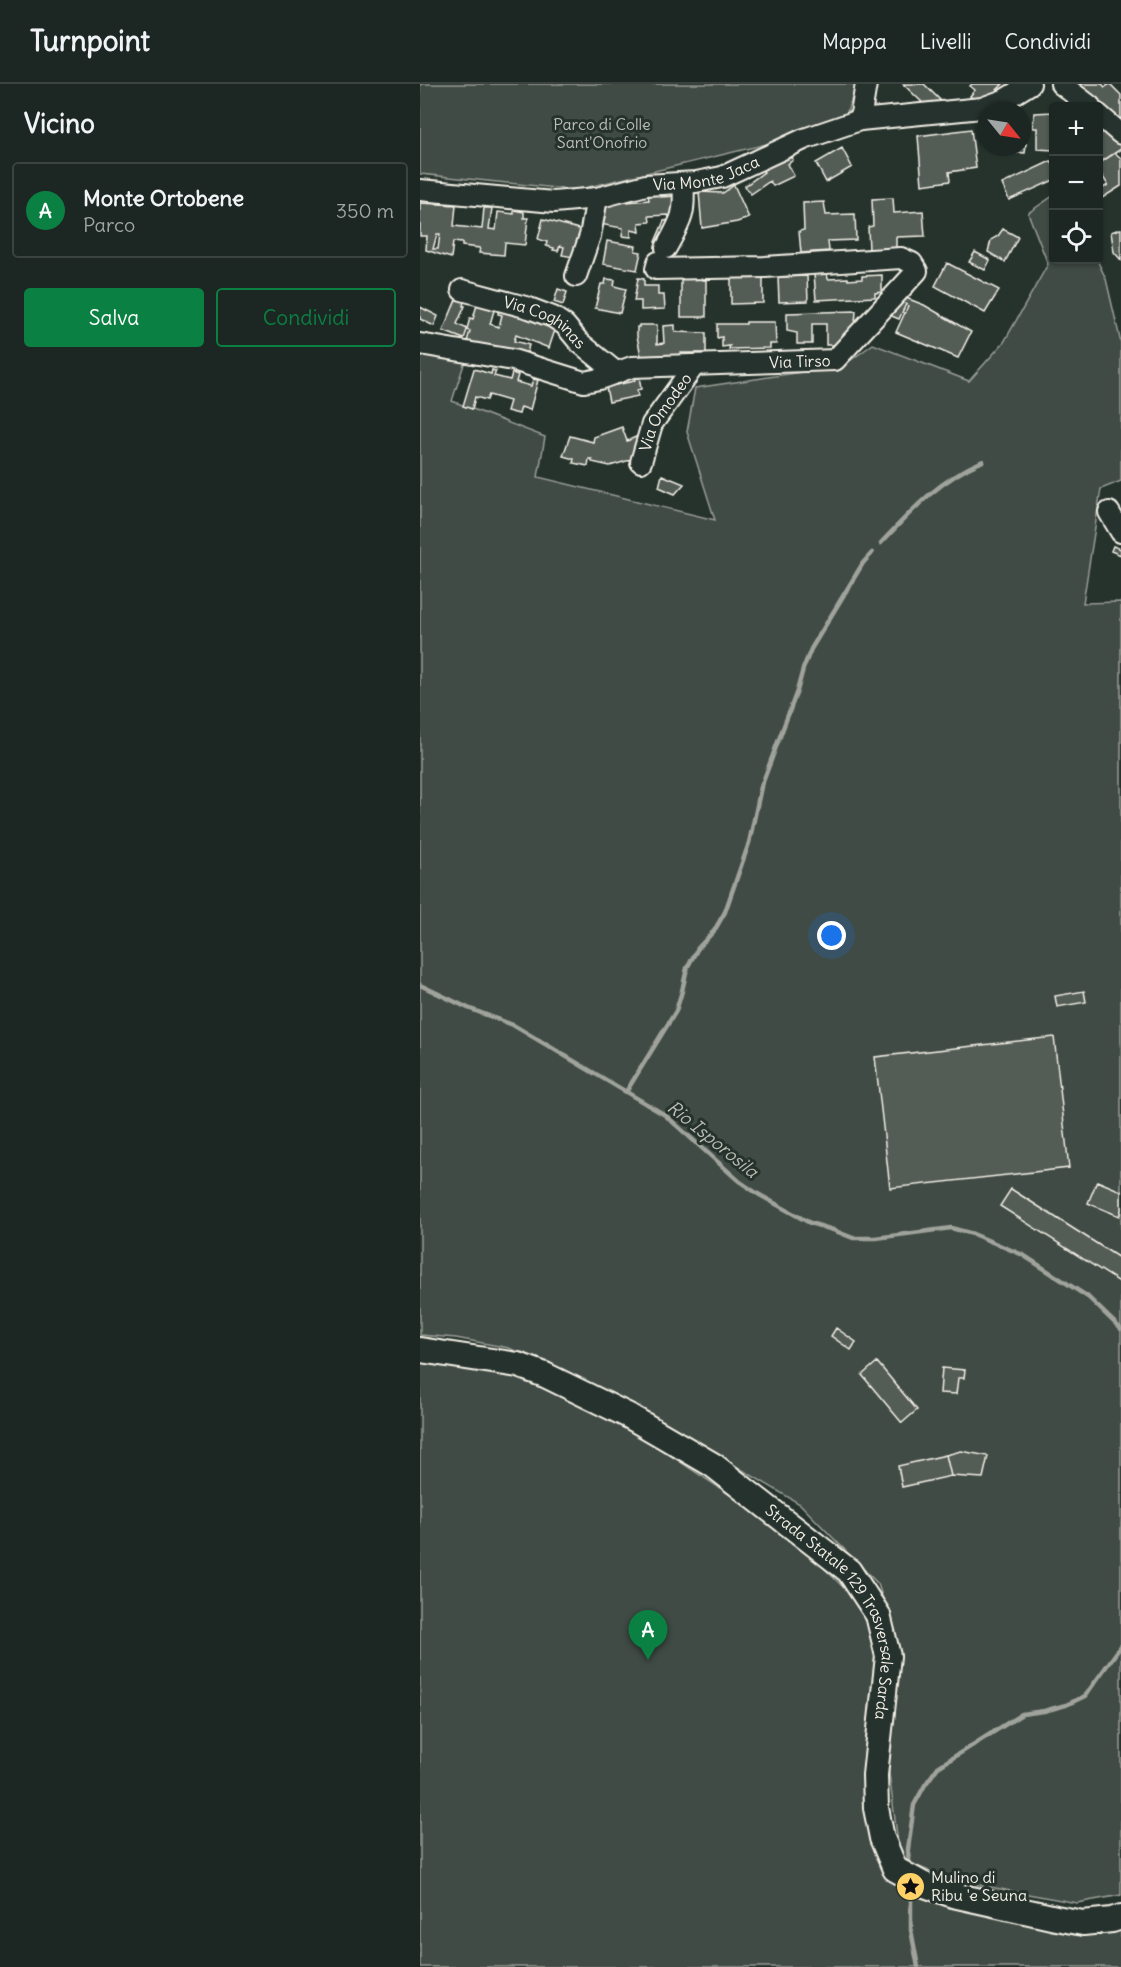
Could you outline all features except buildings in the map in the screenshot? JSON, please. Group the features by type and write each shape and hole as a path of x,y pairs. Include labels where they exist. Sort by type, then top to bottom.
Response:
{"main road":[{"name":"Strada Statale 129 Trasversale Sarda","path":"420,1350 518,1365 629,1416 713,1465 849,1571 878,1615 888,1656 875,1775 876,1808 882,1838 895,1869 922,1884 953,1895 1083,1923 1121,1917"}],"street":[{"path":"860,120 866,84"},
{"name":"Via Monte Jaca","path":"420,190 554,201 597,198 646,186 722,177 804,139 860,120 982,108 1004,100 1030,84"},
{"path":"1061,84 1084,101"},
{"path":"1103,118 1121,134"},
{"name":"Via Tirso","path":"420,344 513,360 584,382 632,368 835,360 917,272 912,263 901,258 765,267 660,260 681,219 685,203 683,183"},
{"path":"576,276 590,236 597,198"},
{"name":"Via Coghinas","path":"462,290 529,308 553,317 565,325 579,342 617,373"},
{"name":"Via Omodeo","path":"641,462 652,424 694,366"},
{"path":"1109,513 1121,532"}],"green space":[{"name":"Parco di Colle Sant'Onofrio","path":"420,84 857,84 842,126 576,190 420,174"},
{"path":"1049,199 1049,264 1099,264 1106,279 1121,343 1121,481 1101,489 1083,603 1121,602 1121,1895 1077,1903 951,1880 900,1859 886,1749 900,1651 878,1584 800,1504 635,1406 509,1348 456,1338 420,1335 420,354 466,358 452,401 545,437 538,477 715,520 687,432 695,388 843,366 873,344 969,381 1004,342 1048,264 1028,213"},
{"path":"420,1359 526,1379 573,1399 652,1443 753,1510 821,1565 847,1591 868,1619 873,1639 877,1680 867,1784 899,1874 1121,1923 1121,1967 420,1967"}],"waterway":[{"path":"881,543 940,486 983,461"},
{"path":"626,1092 676,1011 687,968 698,948 714,931 725,912 749,843 761,787 811,649 863,563 872,553"},
{"name":"Rio Isporosila","path":"420,985 468,1008 513,1025 665,1115 739,1181 810,1223 853,1238 876,1238 951,1228 973,1234 1023,1255 1088,1297 1121,1329"},
{"path":"909,1869 908,1849 914,1805 938,1767 1022,1714 1066,1705 1085,1696 1121,1646"},
{"path":"911,1886 911,1930 918,1967"}],"place":[{"name":"Monte Ortobene","path":"648,1660"},
{"name":"Mulino di Ribu 'e Seuna","path":"910,1886"}]}
